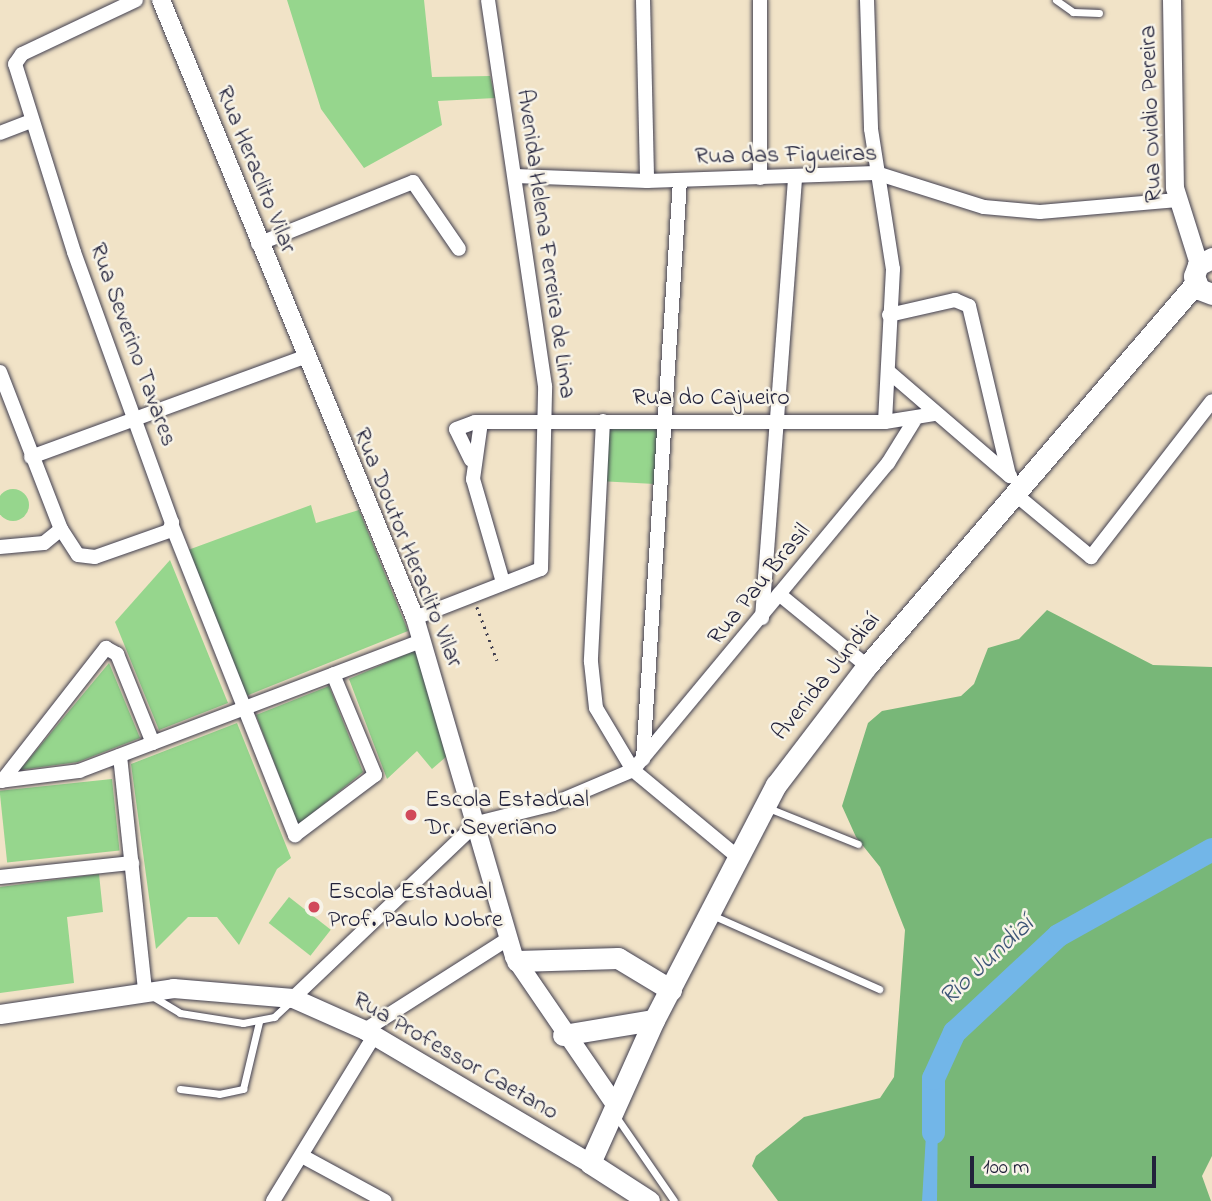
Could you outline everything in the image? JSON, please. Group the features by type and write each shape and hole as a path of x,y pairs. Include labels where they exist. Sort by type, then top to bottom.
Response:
{"main road":[{"name":"Avenida Jundiaí","path":"590,1163 613,1106 654,1020 711,915 765,806 867,666 1016,485 1207,282"},
{"path":"517,961 618,958 671,990"},
{"name":"Rua Professor Caetano","path":"0,1014 145,991 204,987 293,998 370,1033 590,1163"},
{"path":"562,1035 654,1020"},
{"path":"590,1163 649,1201"}],"street":[{"name":"Rua Severino Tavares","path":"136,0 22,54 16,70 172,526 241,709 296,835 375,775 333,674"},
{"name":"Rua Heraclito Vilar","path":"161,0 305,357"},
{"name":"Avenida Helena Ferreira de Lima","path":"488,0 542,362 543,421 536,576 503,582"},
{"path":"643,0 647,181"},
{"path":"760,0 760,178"},
{"path":"867,0 876,173 893,269 885,422"},
{"name":"Rua Ovidio Pereira","path":"1172,0 1177,200 1207,282"},
{"path":"0,133 32,121"},
{"name":"Rua das Figueiras","path":"515,176 680,181 876,173 1012,210 1069,212 1177,200"},
{"path":"762,620 795,177"},
{"path":"638,764 680,181"},
{"path":"258,244 413,182 459,248"},
{"path":"889,315 954,300 969,306 1016,485"},
{"path":"31,457 134,417 305,357"},
{"name":"Rua Doutor Heraclito Vilar","path":"305,357 423,640 508,939 517,961"},
{"path":"0,372 5,402 61,529 86,558 165,534 172,526"},
{"path":"889,372 1016,485 1091,557 1212,401"},
{"name":"Rua do Cajueiro","path":"471,460 456,429 483,421 885,422 914,421 935,414"},
{"path":"415,618 503,582 471,460 483,421"},
{"path":"603,421 591,679 600,719 638,764 739,858"},
{"name":"Rua Pau Brasil","path":"638,764 762,620 779,594 888,463 914,421"},
{"path":"0,547 44,543 61,529"},
{"path":"779,594 867,666"},
{"path":"1,781 79,771 423,640"},
{"path":"1,781 106,648 117,654 153,743"},
{"path":"120,756 145,991"},
{"path":"293,998 477,823 553,804 638,764"},
{"path":"0,877 132,863"},
{"path":"274,1201 370,1033 508,939"},
{"path":"517,961 562,1035 613,1106"},
{"path":"302,1156 385,1201"}],"lane":[{"path":"1056,0 1073,12 1099,12"},
{"path":"765,806 858,844"},
{"path":"711,915 878,989"},
{"path":"145,991 180,1013 259,1022 274,1017 293,998"},
{"path":"180,1089 219,1094 243,1089 259,1022"},
{"path":"613,1106 674,1201"}],"path":[{"path":"473,594 497,660"}],"green space":[{"path":"287,0 424,0 432,77 490,76 495,98 438,101 442,125 364,168 321,109"},
{"path":"606,423 658,426 655,484 603,481"},
{"path":"13,489 24,494 29,505 24,516 13,521 2,516 -3,505 2,494"},
{"path":"311,505 316,523 359,510 408,631 246,696 188,550"},
{"path":"170,560 228,703 159,730 115,622"},
{"path":"1047,610 1153,665 1212,667 1212,1156 1202,1176 1211,1201 778,1201 752,1166 756,1156 804,1117 880,1098 894,1077 905,930 880,867 856,837 842,806 868,723 882,711 961,696 974,684 988,648 1019,639"},
{"path":"416,650 447,756 432,769 417,751 387,779 349,679"},
{"path":"109,663 140,738 78,762 20,770"},
{"path":"329,686 363,772 298,825 256,715"},
{"path":"237,723 291,858 277,869 239,945 217,917 188,917 156,949 131,764"},
{"path":"112,779 120,851 7,862 0,791"},
{"path":"99,874 103,912 67,917 74,983 0,993 0,887"},
{"path":"289,897 331,930 310,956 269,923"}],"water":[{"path":"938,1101 937,1201 922,1201 928,1102"}],"waterway":[{"name":"Rio Jundiaí","path":"933,1132 933,1078 954,1032 1058,935 1212,849"}],"place":[{"name":"Escola Estadual Dr. Severiano","path":"411,815"},
{"name":"Escola Estadual Prof. Paulo Nobre","path":"314,907"}]}
